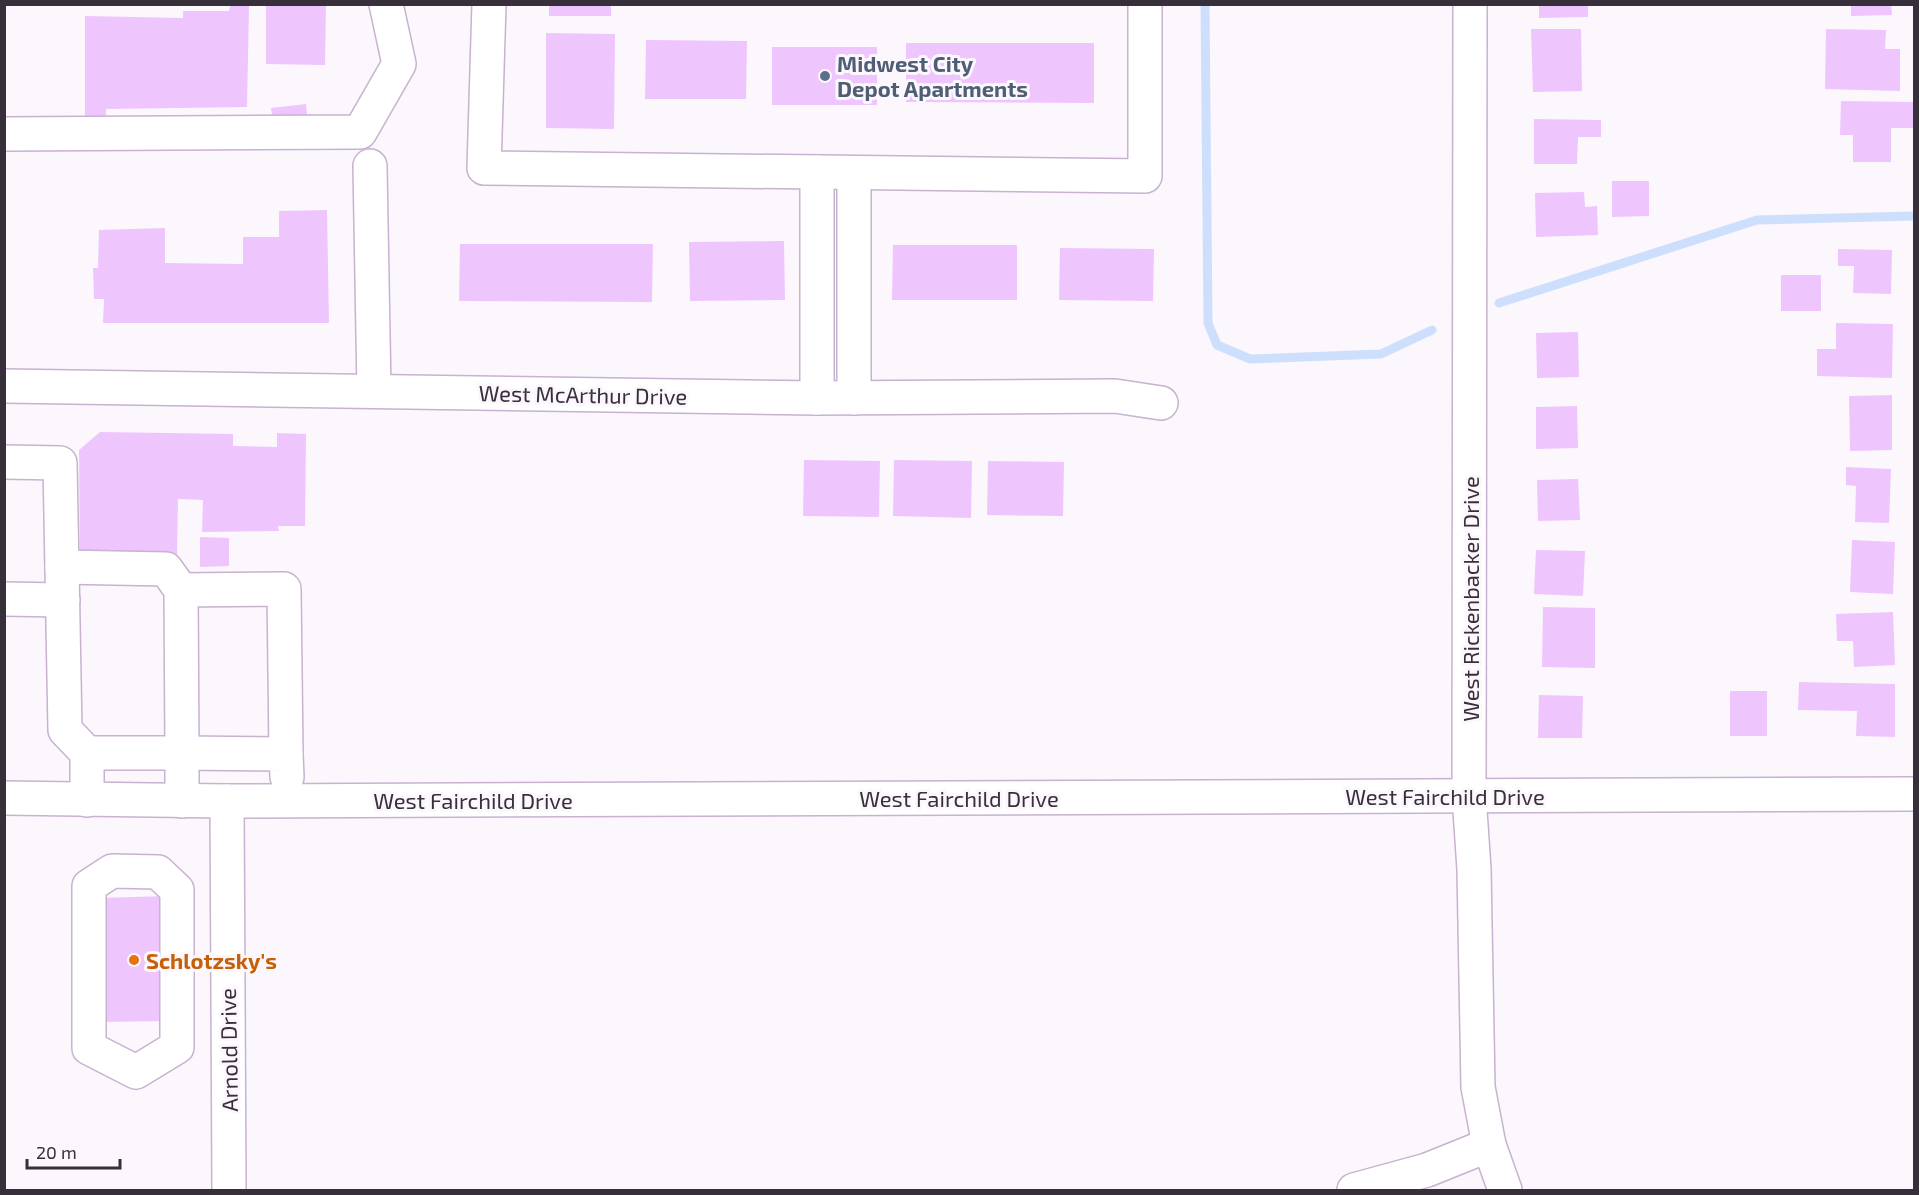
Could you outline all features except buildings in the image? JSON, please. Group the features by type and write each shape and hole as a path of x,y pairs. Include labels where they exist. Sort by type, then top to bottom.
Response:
{"street":[{"path":"4,134 360,132 399,64 386,4"},
{"path":"489,4 484,168 1145,176 1145,4"},
{"name":"West Rickenbacker Drive","path":"1470,4 1469,796 1474,869 1478,1087 1489,1144 1504,1191"},
{"path":"370,166 374,391"},
{"path":"817,172 817,398"},
{"path":"854,173 854,398"},
{"name":"West McArthur Drive","path":"4,386 817,398 1115,396 1161,403"},
{"path":"4,462 60,463 65,730 87,753 87,800"},
{"path":"62,567 166,569 181,590 182,801"},
{"path":"181,590 284,589 288,801"},
{"path":"4,599 63,600"},
{"path":"87,753 286,754"},
{"name":"West Fairchild Drive","path":"4,798 288,801 1914,794"},
{"name":"Arnold Drive","path":"227,801 230,1191"},
{"path":"112,871 158,872 177,890 177,1047 136,1072 89,1048 89,886 112,871"},
{"path":"1354,1191 1427,1170 1489,1144"}],"waterway":[{"path":"1205,4 1208,323 1217,345 1250,359 1381,354 1432,330"},
{"path":"1499,303 1757,220 1914,216"}],"place":[{"name":"Midwest City Depot Apartments","path":"825,76"},
{"name":"Schlotzsky's","path":"134,960"}]}
